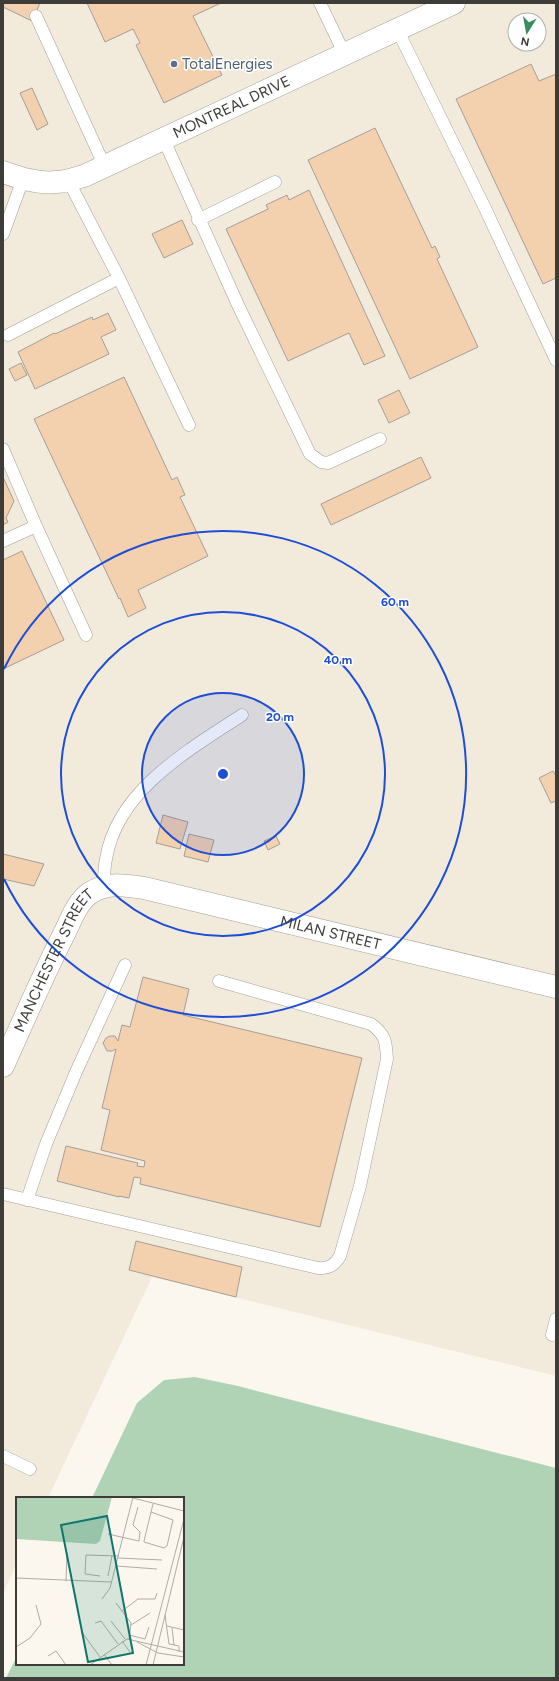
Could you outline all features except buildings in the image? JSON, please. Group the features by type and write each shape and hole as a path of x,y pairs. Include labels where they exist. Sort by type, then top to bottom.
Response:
{"street":[{"name":"MONTREAL DRIVE","path":"3,172 23,179 40,182 56,182 84,176 164,140 454,3"},
{"name":"MILAN STREET","path":"104,886 122,885 144,888 556,987"},
{"name":"MANCHESTER STREET","path":"3,1066 56,949 81,902 90,893 104,886"}],"lane":[{"path":"320,3 345,55"},
{"path":"36,16 105,167"},
{"path":"397,30 484,206 556,360"},
{"path":"164,140 198,220 310,454 321,462 328,463 380,439"},
{"path":"4,228 23,179"},
{"path":"68,180 119,278 189,425"},
{"path":"198,220 275,182"},
{"path":"8,335 119,278"},
{"path":"3,450 86,635"},
{"path":"3,541 36,526"},
{"path":"104,886 106,859 113,835 123,815 142,789 173,761 242,715"},
{"path":"27,1200 46,1144 76,1072 125,965"},
{"path":"3,1194 318,1268 326,1268 336,1263 340,1256 360,1186 387,1059 386,1043 380,1031 371,1024 219,981"},
{"path":"552,1334 556,1319"},
{"path":"3,1456 30,1469"}],"shaded area":[{"path":"3,3 556,3 556,1376 152,1277 48,1497 16,1497 16,1565 3,1593"}],"green space":[{"path":"195,1377 238,1386 556,1468 556,1678 6,1678 16,1658 16,1665 184,1665 184,1497 92,1497 137,1403 164,1380"}],"place":[{"name":"TotalEnergies","path":"174,64"}]}
